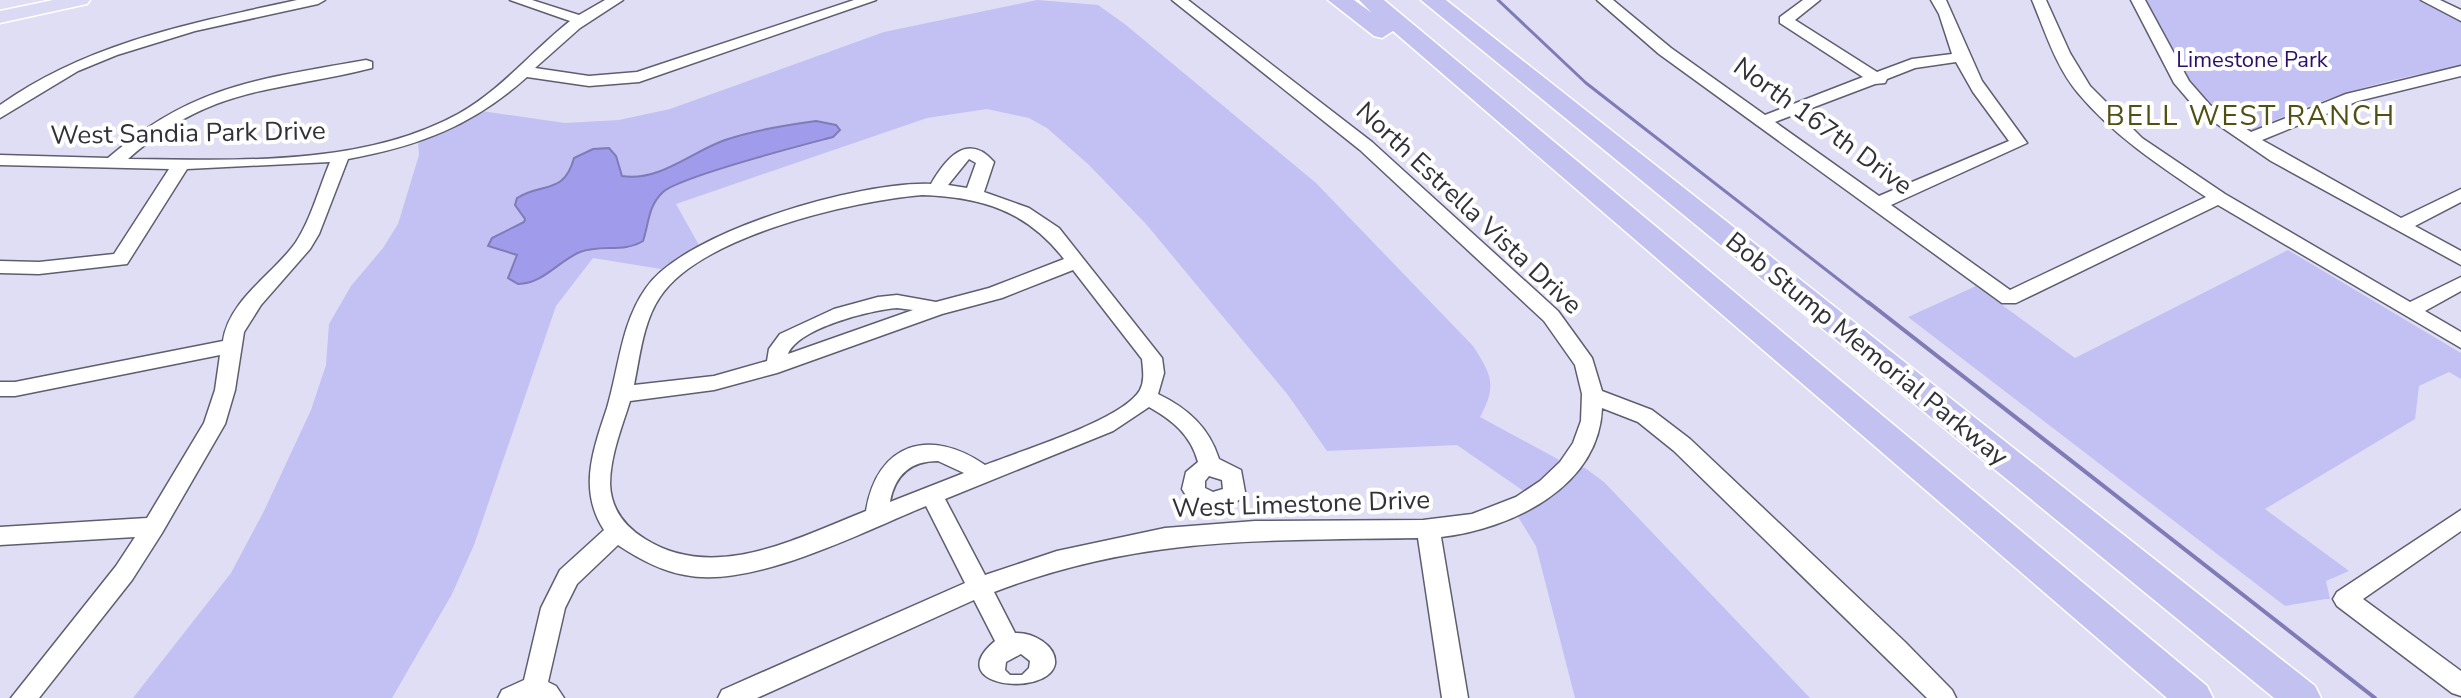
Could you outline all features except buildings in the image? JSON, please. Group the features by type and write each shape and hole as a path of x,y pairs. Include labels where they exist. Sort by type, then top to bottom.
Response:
{"highway":[{"path":"1339,0 1432,68 1485,97"},
{"name":"Bob Stump Memorial Parkway","path":"1370,0 2194,698"},
{"name":"Bob Stump Memorial Parkway","path":"1432,0 2302,698"},
{"path":"1458,0 1564,93 1722,221 1779,279"}],"main road":[{"path":"0,6 26,0"},
{"path":"0,17 80,0"}],"street":[{"path":"0,113 52,78 115,49 318,0"},
{"path":"517,0 581,20"},
{"name":"West Sandia Park Drive","path":"0,160 181,164 340,157 405,141 462,118 581,20 616,0"},
{"path":"521,71 589,81 639,77 869,0"},
{"name":"North Estrella Vista Drive","path":"1179,0 1376,154 1551,316 1574,345 1585,366 1593,396"},
{"name":"North 167th Drive","path":"1604,0 1665,51 2009,298 2219,198"},
{"path":"1813,0 1785,20 1879,80"},
{"path":"1879,203 2019,143 1982,95 1961,57 1946,9 1938,0"},
{"path":"2039,0 2070,69 2094,103 2136,142 2219,198 2461,341"},
{"path":"2138,0 2182,83 2204,108 2248,140 2461,259"},
{"path":"2428,0 2461,16"},
{"path":"1764,121 1879,80 1912,64 1961,57"},
{"path":"113,163 147,131 205,99 266,80 366,65"},
{"path":"2248,140 2313,109 2367,90 2461,71"},
{"path":"930,189 952,162 963,155 972,154 985,162 974,194"},
{"path":"24,698 124,573 154,527 214,424 225,390 234,332 254,300 301,249 310,234 340,157"},
{"path":"0,267 39,268 120,260 181,164"},
{"path":"930,189 974,194 1004,201 1034,216 1053,232 1152,358 1154,384 1131,414 787,552 749,564 706,568 674,565 650,556 617,532 602,508 600,475 646,306 661,282 683,264 716,245 834,203 872,194 930,189"},
{"path":"2401,226 2461,195"},
{"path":"621,394 714,383 777,366 936,309 995,293 1078,261"},
{"path":"2410,311 2461,283"},
{"path":"0,389 30,387 231,346"},
{"path":"1593,396 1645,416 1671,435 1896,649 1943,698"},
{"name":"West Limestone Drive","path":"744,695 980,586 1105,548 1200,531 1428,527 1471,523 1508,512 1557,482 1585,440 1593,419 1593,396"},
{"path":"1147,397 1177,412 1196,433 1208,453 1210,467"},
{"path":"877,515 886,477 894,466 922,453 941,451 963,460 982,474"},
{"path":"931,494 1009,645"},
{"path":"2461,519 2345,599 2461,685"},
{"path":"0,536 154,527"},
{"path":"1428,527 1455,698"},
{"path":"532,695 553,608 568,577 617,532"}],"green space":[{"path":"1037,0 1098,5 1316,183 1473,346 1490,381 1489,397 1480,417 1563,462 1585,468 1604,482 1810,698 1575,698 1536,546 1509,502 1525,492 1457,445 1327,451 1288,395 1146,224 1088,164 1047,128 1029,118 987,109 927,118 676,204 700,247 667,270 593,258 556,306 474,545 452,594 392,698 133,698 231,573 264,511 311,410 326,365 329,324 351,286 383,248 398,224 419,155 418,142 481,111 565,123 619,120 670,109 884,32"},
{"name":"Limestone Park","path":"2144,0 2421,0 2461,19 2461,67 2351,91 2300,109 2247,133 2211,108 2190,83"},
{"path":"2288,250 2461,353 2461,379 2449,372 2419,386 2415,419 2265,509 2349,571 2326,581 2330,599 2285,606 1908,317 1976,286 2075,358"}],"shaded area":[{"path":"816,121 836,125 840,130 833,137 717,170 663,192 652,209 643,241 636,245 580,252 543,276 518,284 508,278 517,255 488,246 492,238 524,222 515,205 517,198 558,183 565,178 574,158 593,149 609,148 616,156 622,176 636,177 675,165 736,136"}],"waterway":[{"path":"1498,0 1586,83 1870,304"},
{"path":"1868,302 2375,698"}],"district":[{"name":"BELL WEST RANCH","path":"2251,116"}]}
